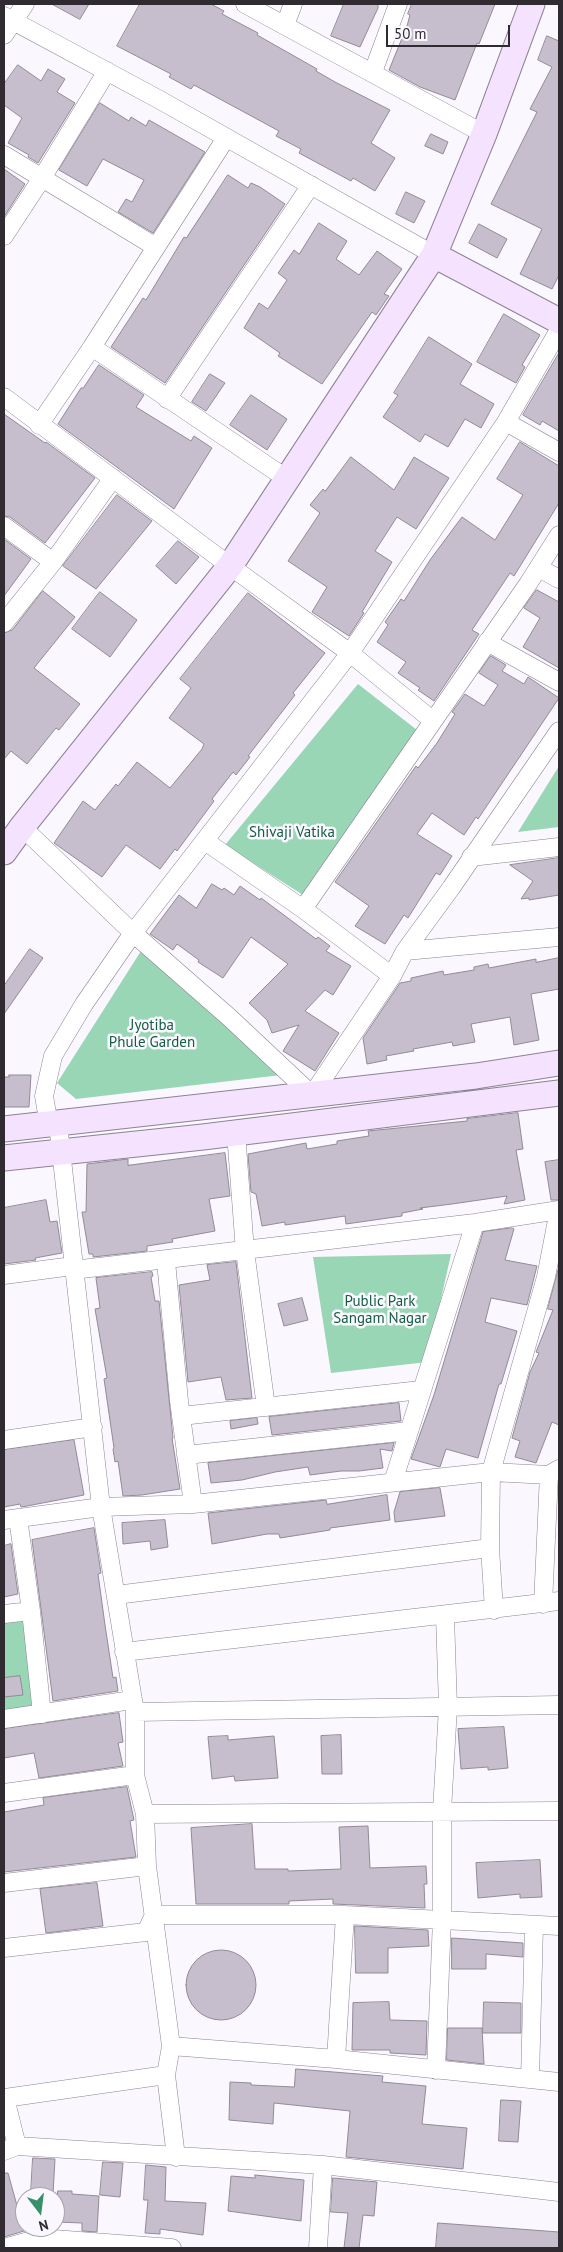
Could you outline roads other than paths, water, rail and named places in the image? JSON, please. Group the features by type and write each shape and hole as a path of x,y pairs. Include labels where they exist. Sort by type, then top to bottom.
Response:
{"street":[{"path":"25,4 7,24 107,71 434,255 559,321"},
{"path":"245,4 484,134"},
{"path":"285,25 293,4"},
{"path":"373,72 398,4"},
{"path":"4,852 22,826 230,566 434,255 484,134 532,4"},
{"path":"4,236 42,178 107,71"},
{"path":"39,424 92,347 226,138"},
{"path":"4,155 156,247"},
{"path":"167,399 310,185"},
{"path":"176,2157 166,2075 171,2046 147,1866 145,1814 135,1775 134,1706 101,1507 61,1152 44,1096 54,1056 84,1004 132,933 350,653 506,422 559,330"},
{"path":"92,347 167,399 288,478"},
{"path":"4,397 350,653 432,720"},
{"path":"506,422 559,452"},
{"path":"4,623 52,562 112,478"},
{"path":"4,526 52,562"},
{"path":"303,909 539,568 559,536"},
{"path":"539,568 559,579"},
{"path":"487,642 559,682"},
{"path":"312,1095 392,976 405,951 559,731"},
{"path":"22,826 132,933 230,1018 312,1095"},
{"path":"205,840 303,909 392,976"},
{"path":"472,857 559,847"},
{"path":"405,951 559,937"},
{"path":"4,1129 476,1076 559,1063"},
{"path":"4,1158 236,1133 559,1093"},
{"path":"236,1133 245,1251 266,1407"},
{"path":"4,1275 166,1261 475,1223 559,1210 553,1277 491,1472 490,1548 494,1610"},
{"path":"393,1482 475,1223"},
{"path":"166,1261 181,1416 193,1504"},
{"path":"181,1416 422,1390"},
{"path":"4,1440 93,1427"},
{"path":"186,1455 409,1430"},
{"path":"42,1714 31,1611 11,1519 101,1507 193,1504 491,1472 554,1472 551,1602 446,1616 124,1652"},
{"path":"116,1595 490,1548"},
{"path":"4,1614 31,1611"},
{"path":"436,2070 442,1919 442,1811 448,1707 446,1616"},
{"path":"4,1719 134,1706 448,1707 559,1705"},
{"path":"4,1793 135,1775"},
{"path":"145,1814 559,1811"},
{"path":"4,1883 147,1866"},
{"path":"154,1915 345,1916 442,1919 559,1926"},
{"path":"4,1948 146,1932 154,1915"},
{"path":"336,2059 345,1916"},
{"path":"530,2079 534,1925"},
{"path":"171,2046 336,2059 559,2082"},
{"path":"166,2075 5,2098 10,2148 323,2165 559,2192"},
{"path":"318,2248 323,2165"},
{"path":"4,2248 40,2238 172,2248"}],"park label":[{"name":"Shivaji Vatika","path":"292,833"},
{"name":"Jyotiba Phule Garden","path":"152,1034"},
{"name":"Public Park Sangam Nagar","path":"380,1310"}]}
